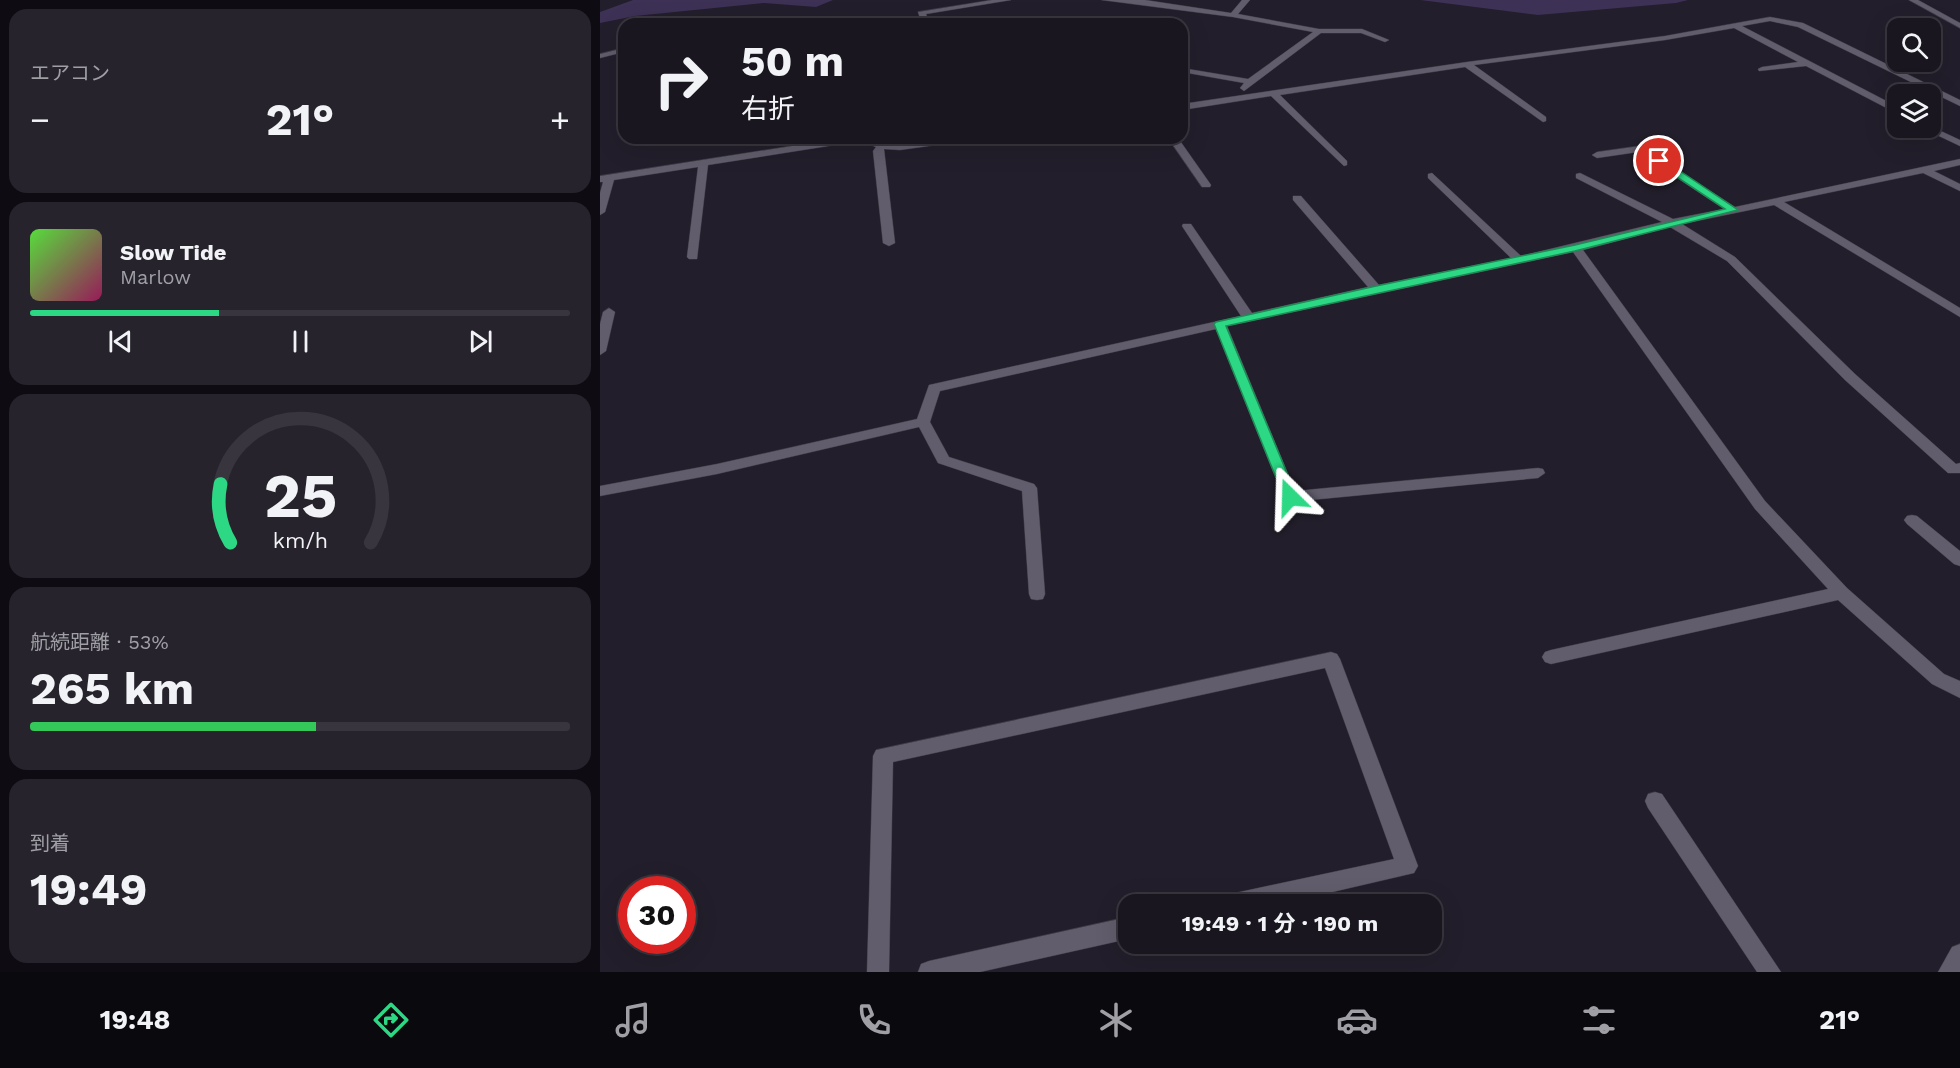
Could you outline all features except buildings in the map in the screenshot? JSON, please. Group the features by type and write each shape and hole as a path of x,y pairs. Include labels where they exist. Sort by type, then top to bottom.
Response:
{"street":[{"path":"924,18 922,12 1007,0"},
{"path":"1106,0 1144,2 1319,31 1362,31 1384,40"},
{"path":"1233,15 1246,0"},
{"path":"1913,0 1960,26"},
{"path":"1188,106 1467,64 1665,38 1770,19 1800,25 1960,103"},
{"path":"1734,25 1887,105"},
{"path":"1243,97 1239,92 1250,82 1319,31"},
{"path":"600,56 618,52"},
{"path":"1762,69 1808,63"},
{"path":"1467,64 1543,119"},
{"path":"1188,70 1250,82"},
{"path":"1273,93 1344,163"},
{"path":"1941,135 1960,144"},
{"path":"600,212 604,179 823,144"},
{"path":"882,144 878,150 889,243"},
{"path":"890,144 900,147 922,144"},
{"path":"1177,144 1206,185"},
{"path":"1597,155 1640,149 1733,210"},
{"path":"1037,594 1029,488 943,460 923,422 934,388 1376,289 1575,248 1672,223 1960,162"},
{"path":"693,257 704,163"},
{"path":"1925,170 1960,188"},
{"path":"1432,176 1519,260"},
{"path":"1580,176 1672,223 1731,259 1850,377 1953,470 1960,468"},
{"path":"1297,198 1376,289"},
{"path":"1775,201 1960,313"},
{"path":"1187,226 1248,317"},
{"path":"1575,248 1760,505 1841,593 1938,679 1960,690"},
{"path":"600,351 609,312"},
{"path":"1220,324 1290,497 1538,473"},
{"path":"600,491 717,469 923,422"},
{"path":"1912,520 1960,560"},
{"path":"1551,657 1841,593"},
{"path":"878,972 883,756 1331,659 1407,866 1280,894"},
{"path":"1655,801 1770,972"},
{"path":"929,972 1118,930"},
{"path":"1949,972 1960,955"}],"shaded area":[{"path":"633,0 833,0 816,7 764,3 618,18 600,23 600,12"},
{"path":"1420,0 1688,0 1538,15"}],"route":[{"path":"1290,497 1220,324 1575,248 1733,210 1659,161"}]}
